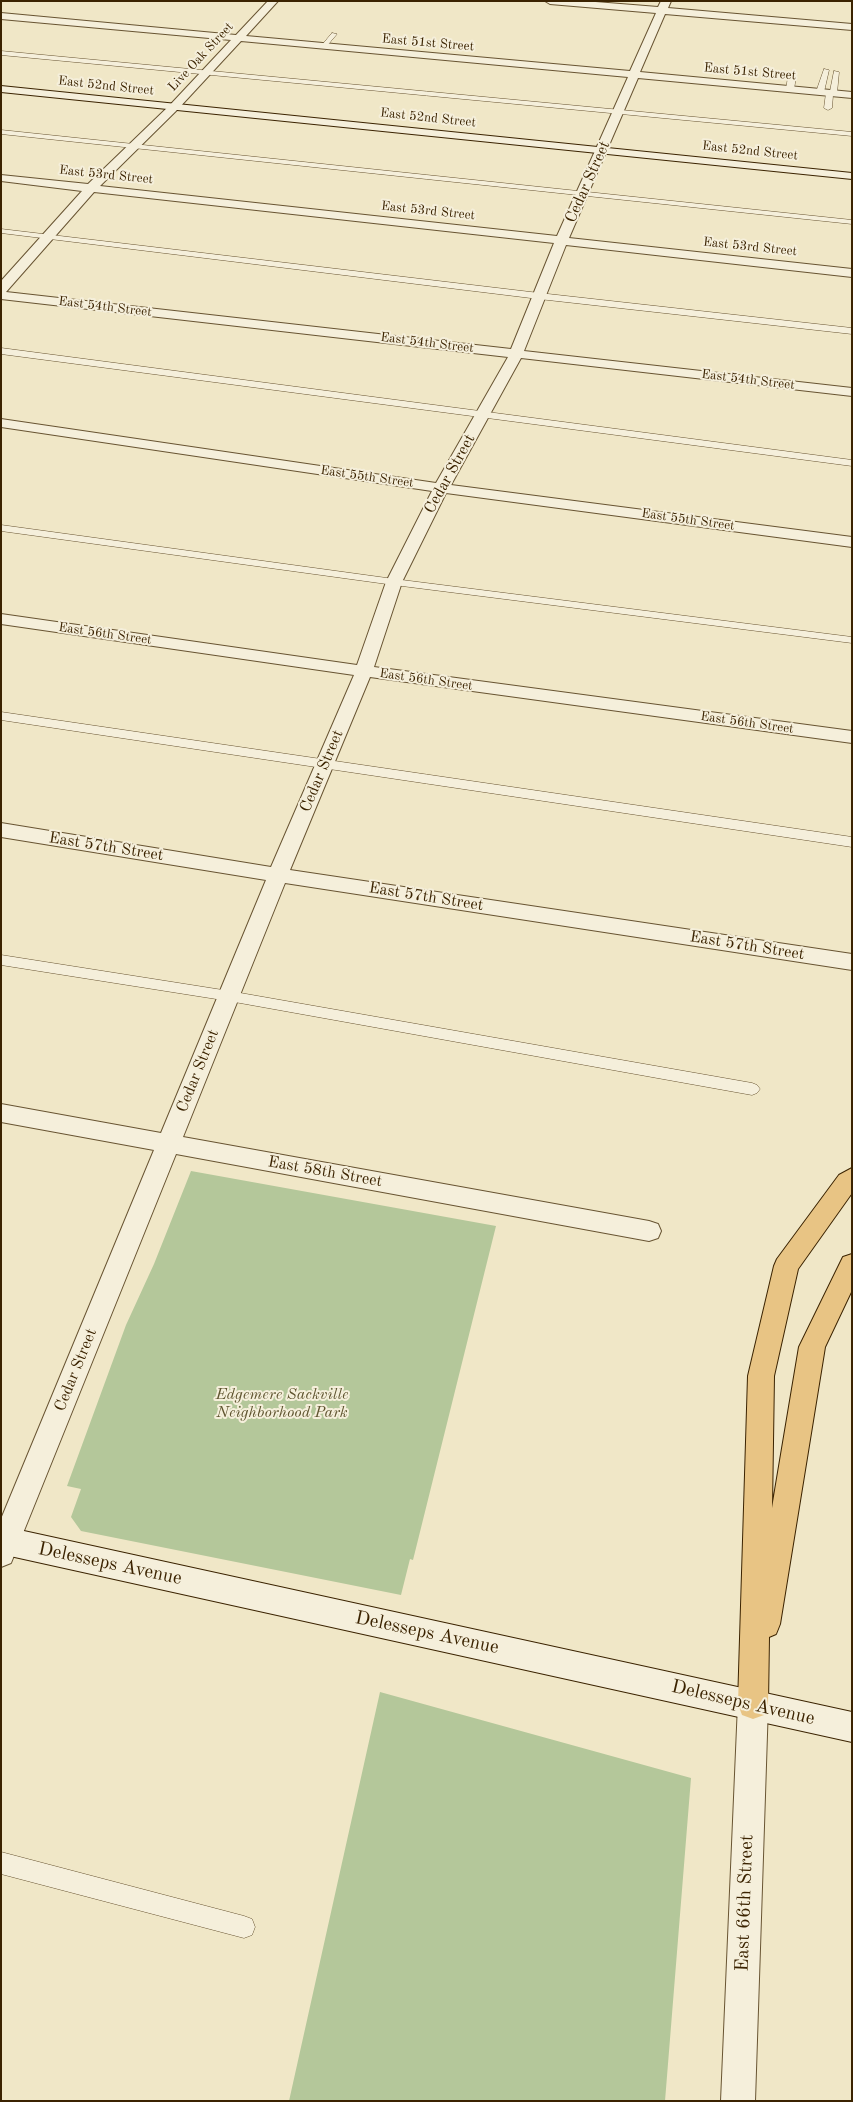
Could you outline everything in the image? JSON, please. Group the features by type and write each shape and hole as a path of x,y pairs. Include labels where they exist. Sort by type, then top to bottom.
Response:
{"highway":[{"path":"753,1704 761,1376 786,1266 847,1182 852,1178"},
{"path":"753,1704 812,1347 852,1264"}],"street":[{"name":"Live Oak Street","path":"1,289 92,188 174,107 274,1"},
{"path":"550,1 664,6 852,27"},
{"name":"Cedar Street","path":"3,1544 278,875 364,671 394,582 441,488 484,414 516,354 562,240 664,6"},
{"name":"East 51st Street","path":"1,16 852,95"},
{"name":"East 52nd Street","path":"1,89 852,176"},
{"name":"East 53rd Street","path":"1,178 852,273"},
{"name":"East 54th Street","path":"1,295 852,392"},
{"name":"East 55th Street","path":"1,423 441,488 852,542"},
{"name":"East 56th Street","path":"1,619 364,671 852,737"},
{"name":"East 57th Street","path":"1,830 278,875 852,962"},
{"name":"East 58th Street","path":"1,1113 649,1231"},
{"name":"Delesseps Avenue","path":"3,1544 753,1704 852,1727"},
{"name":"East 66th Street","path":"738,2101 753,1704"}],"lane":[{"path":"324,46 334,34"},
{"path":"1,53 852,134"},
{"path":"826,70 828,108"},
{"path":"828,92 836,72"},
{"path":"790,89 792,77"},
{"path":"1,132 582,195 852,222"},
{"path":"1,231 539,296 852,331"},
{"path":"1,351 852,463"},
{"path":"1,528 394,582 852,640"},
{"path":"1,716 852,842"},
{"path":"1,960 229,996 752,1090"},
{"path":"1,1863 244,1927"}],"green space":[{"name":"Edgemere Sackville Neighborhood Park","path":"191,1171 496,1226 413,1560 410,1559 401,1595 81,1531 71,1517 81,1489 67,1486 126,1325 154,1264"},
{"path":"380,1692 691,1778 665,2101 289,2101"}]}
